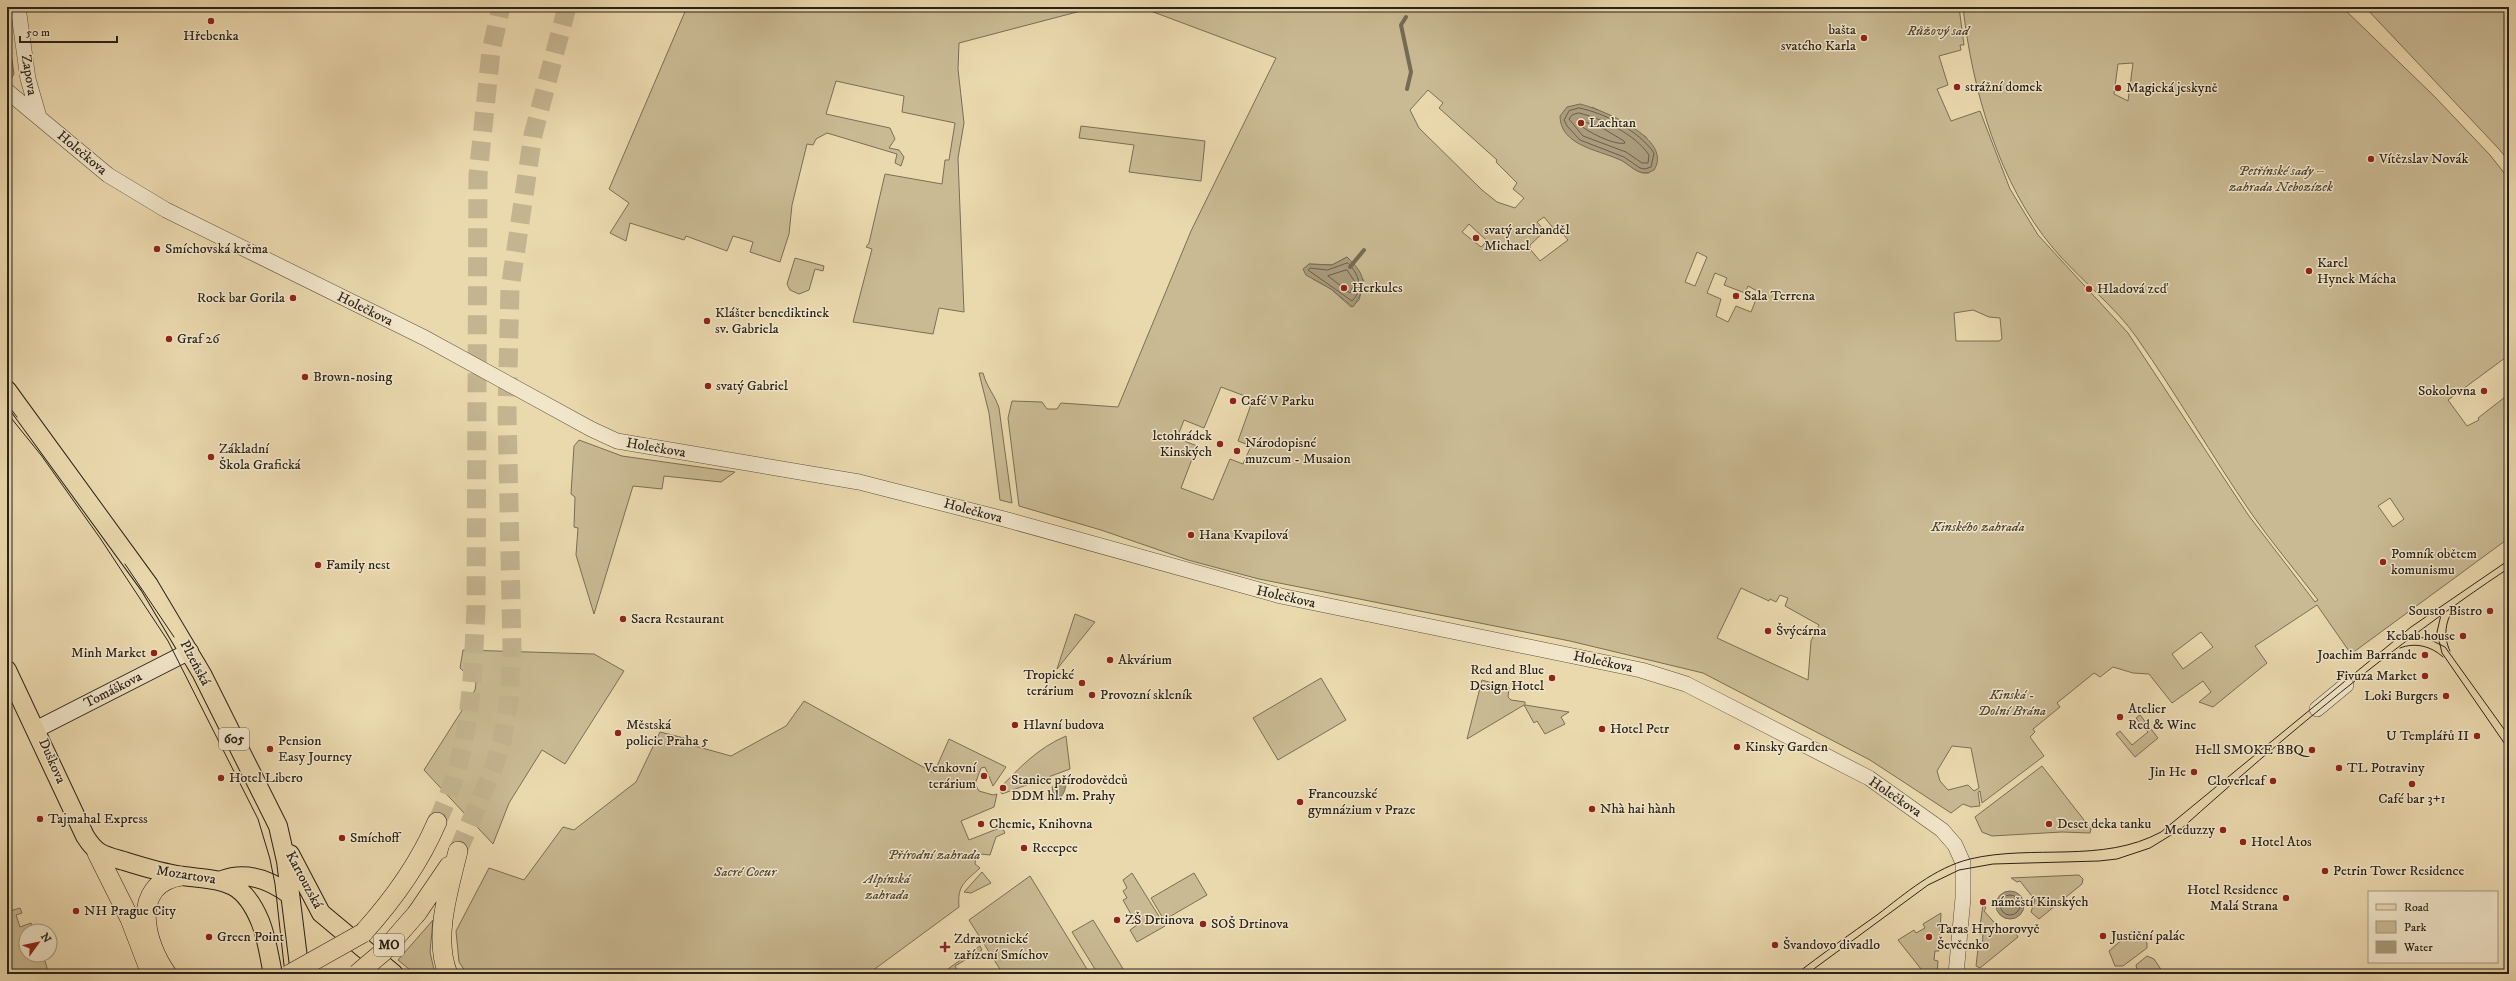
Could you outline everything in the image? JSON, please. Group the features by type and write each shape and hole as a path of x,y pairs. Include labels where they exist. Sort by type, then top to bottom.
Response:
{"highway":[{"name":"MO","path":"313,974 363,933 394,896 418,861 437,822"},
{"name":"MO","path":"357,974 383,952 417,913 442,879 458,851 447,897 443,934 444,964 448,974"},
{"path":"96,853 130,920 161,973"},
{"path":"161,973 147,927 146,903 152,892 162,884 170,878 181,876"},
{"path":"290,974 363,933"}],"main road":[{"name":"Plzeňská","path":"7,390 110,529 149,585 190,651 278,826 286,861 300,974"},
{"name":"Tomáškova","path":"37,729 190,651"},
{"name":"Duškova","path":"7,670 37,729 85,836 96,853"},
{"name":"Kartouzská","path":"278,826 317,908 333,924 394,974"},
{"name":"Mozartova","path":"96,853 144,868 181,876 222,880 242,893 260,920 273,974"},
{"path":"222,880 238,876 259,879 275,884 290,895"}],"street":[{"name":"Zapova","path":"18,7 28,78 40,118"},
{"name":"Holečkova","path":"7,91 108,175 166,210 425,338 617,441 859,482 1004,519 1281,596 1642,670 1686,684 1884,787 1942,830 1955,845 1963,863 1963,898 1956,974"},
{"path":"2317,708 2346,685"}],"green space":[{"path":"687,7 1096,7 959,43 958,69 964,123 958,158 964,312 939,308 933,334 853,322 872,249 866,247 869,243 885,174 942,184 945,160 949,160 955,123 902,112 904,96 836,81 826,114 890,128 895,139 889,148 899,150 904,157 901,166 895,163 897,154 827,133 816,139 813,145 807,144 792,205 789,234 780,262 750,252 753,242 733,236 727,251 686,236 684,240 630,223 626,241 610,233 629,203 609,189"},
{"name":"Kinského zahrada","path":"1140,7 1959,7 1964,45 1960,45 1961,50 1939,56 1948,85 1937,89 1951,121 1980,111 2010,189 2038,235 2128,333 2249,516 2315,602 2318,600 2251,513 2137,338 2119,315 2053,248 2034,223 2017,195 1991,134 1981,102 1973,70 1963,7 2342,7 2434,96 2490,155 2509,179 2509,355 2448,400 2467,426 2479,420 2478,418 2509,394 2509,538 2351,654 2317,605 2255,646 2267,663 2213,707 2199,702 2211,692 2203,681 2172,703 2149,674 2133,673 2113,667 2100,677 2094,673 2057,703 2060,707 2033,729 2035,732 2030,737 2044,756 1982,803 1980,791 1978,792 1980,806 1971,807 1963,804 1951,813 1870,760 1703,673 1570,641 1259,579 1188,560 1101,530 1019,506 1008,418 1012,401 1042,402 1047,409 1057,409 1061,403 1118,407 1191,231 1276,58","holes":["2133,63 2128,101 2114,94 2118,64","1428,90 1443,103 1439,108 1497,160 1496,162 1517,183 1513,189 1524,198 1515,208 1497,202 1482,190 1419,128 1410,110","1592,107 1619,120 1646,137 1649,173 1641,173 1621,160 1576,141 1570,136","1544,217 1554,229 1558,228 1568,240 1540,261 1530,249 1530,245 1545,231 1537,222","1469,224 1487,241 1481,247 1462,232","1697,252 1707,257 1695,286 1685,282","1347,257 1364,281 1359,300 1351,307 1331,289 1313,279 1309,264 1332,265","1715,273 1727,278 1724,285 1745,293 1748,286 1759,292 1751,312 1736,306 1728,322 1716,316 1721,299 1707,293","1973,310 1989,317 2000,318 2002,339 1999,341 1956,341 1954,313","1221,387 1253,399 1238,441 1251,446 1243,464 1230,459 1213,500 1181,488 1197,446 1177,438 1184,420 1204,428","2390,498 2404,519 2393,527 2378,506","1741,588 1769,601 1770,599 1776,602 1780,595 1788,598 1785,606 1819,625 1811,641 1808,680 1717,638","2201,632 2213,647 2183,669 2172,654","1952,746 1971,748 1979,788 1974,791 1968,785 1948,790 1940,781 1937,771"]},
{"path":"2365,7 2509,7 2509,161 2498,148"},
{"path":"7,24 14,74 11,79 7,76"},
{"path":"1081,126 1205,141 1201,181 1129,172 1134,145 1079,138"},
{"path":"795,258 824,266 823,271 815,269 809,290 799,294 790,290 787,284"},
{"path":"979,373 983,373 999,408 1012,503 1000,500 989,413"},
{"path":"579,440 622,456 735,472 721,482 664,476 662,489 633,486 594,614 576,555 578,528 574,527 575,497 571,494 574,446"},
{"path":"1075,614 1095,622 1057,669"},
{"path":"463,650 594,654 624,671 565,764 542,750 509,803 493,844 424,770 475,690 476,683 460,668"},
{"path":"1321,678 1346,720 1278,760 1253,718"},
{"path":"1482,680 1509,688 1508,697 1511,700 1525,702 1525,705 1569,712 1561,717 1565,724 1545,734 1537,721 1534,723 1524,705 1467,739"},
{"name":"Sacré Coeur","path":"804,701 934,773 949,739 1006,767 993,786 985,767 981,768 975,784 979,791 993,795 997,794 994,807 961,821 969,840 1002,827 1005,833 996,837 990,855 980,854 976,856 975,864 980,868 963,884 959,894 959,907 868,974 467,974 459,962 456,931 489,868 524,880 563,827 574,830 636,782 660,732 684,738 695,746 731,756 786,726"},
{"path":"2140,715 2158,738 2135,757 2116,734 2120,731 2132,745 2148,732 2136,718"},
{"path":"1066,736 1070,769 1002,794 999,789 1022,766 1038,752"},
{"path":"2042,766 2091,829 2090,833 2062,832 1992,836 1982,832 1975,817"},
{"path":"982,872 991,883 971,893 964,892"},
{"path":"1132,873 1165,926 1137,942 1130,930 1137,925 1123,900 1127,898 1123,891 1127,888 1123,880"},
{"path":"1194,873 1207,895 1164,920 1151,898"},
{"path":"2079,875 2083,879 2082,884 2039,919 2031,912 2035,900 2020,881 2017,882 2011,878"},
{"path":"1030,876 1090,974 1003,974 969,920"},
{"path":"1983,904 1986,908 1984,911 2000,929 2013,928 2018,937 1980,968 1976,966 1978,949 1982,949 1983,934 1979,934"},
{"path":"20,908 22,913 16,915 19,923 18,963 46,963 49,974 7,974 7,912"},
{"path":"1941,913 1939,951 1935,951 1934,960 1938,961 1937,974 1925,974 1898,940 1914,930 1916,933 1925,928 1923,924"},
{"path":"433,920 430,952 435,974 415,974 398,960"},
{"path":"1093,920 1125,972 1121,974 1098,974 1072,932"},
{"path":"2136,930 2147,943 2147,948 2123,966 2115,966 2109,951 2132,931"},
{"path":"980,946 982,950 955,966 960,974 941,974"},
{"path":"2147,956 2154,959 2164,974 2143,974 2137,970 2136,965"}],"water":[{"path":"1580,104 1619,119 1645,137 1654,147 1658,159 1654,170 1644,173 1639,172 1623,161 1582,145 1566,134 1562,126 1560,116 1567,107"},
{"path":"1347,257 1358,269 1363,280 1361,292 1353,307 1331,289 1306,275 1303,269 1309,264 1332,265"},
{"path":"1062,783 1066,784 1064,792 1060,798 1055,801 1052,787"},
{"path":"2010,891 2020,895 2024,905 2020,915 2010,919 2000,915 1996,905 2000,895"}],"waterway":[{"path":"1406,17 1401,25 1411,72 1407,89"},
{"path":"1350,267 1364,250"}],"tunnel":[{"path":"437,822 457,770 468,718 471,692 476,609 478,175 491,51 501,7"},
{"path":"458,851 493,769 502,741 509,699 512,651 507,412 510,289 533,135 567,7"}],"tram line":[{"path":"7,404 17,417"},
{"path":"7,413 41,455 100,538 168,641 258,819 270,859 275,884 285,974"},
{"path":"1796,974 1921,882 1944,868 1970,859 1994,855 2091,851 2115,848 2138,842 2161,832 2411,627 2509,560"},
{"path":"125,564 174,637"},
{"path":"1807,974 1928,885 1959,870 1993,864 2099,861 2117,859 2150,848 2181,829 2340,692 2423,628 2509,568"},
{"path":"2450,651 2446,640 2446,629 2449,617 2455,607"},
{"path":"2441,615 2437,632 2442,653 2509,750"},
{"path":"2410,637 2427,638 2445,647 2509,736"},
{"path":"2400,648 2411,645 2423,646 2433,650 2443,657"}],"place":[{"name":"Hřebenka","path":"211,21"},
{"name":"bašta svatého Karla","path":"1864,38"},
{"name":"strážní domek","path":"1957,87"},
{"name":"Magická jeskyně","path":"2118,88"},
{"name":"Lachtan","path":"1581,123"},
{"name":"Vítězslav Novák","path":"2371,159"},
{"name":"svatý archanděl Michael","path":"1476,238"},
{"name":"Smíchovská krčma","path":"157,249"},
{"name":"Karel Hynek Mácha","path":"2309,271"},
{"name":"Herkules","path":"1344,288"},
{"name":"Hladová zeď","path":"2089,289"},
{"name":"Sala Terrena","path":"1736,296"},
{"name":"Rock bar Gorila","path":"293,298"},
{"name":"Klášter benediktinek sv. Gabriela","path":"707,321"},
{"name":"Graf 26","path":"169,339"},
{"name":"Brown-nosing","path":"305,377"},
{"name":"svatý Gabriel","path":"708,386"},
{"name":"Sokolovna","path":"2484,391"},
{"name":"Café V Parku","path":"1233,401"},
{"name":"letohrádek Kinských","path":"1220,444"},
{"name":"Národopisné muzeum - Musaion","path":"1237,451"},
{"name":"Základní Škola Grafická","path":"211,457"},
{"name":"Hana Kvapilová","path":"1191,535"},
{"name":"Pomník obětem komunismu","path":"2383,562"},
{"name":"Family nest","path":"318,565"},
{"name":"Sousto Bistro","path":"2490,611"},
{"name":"Sacra Restaurant","path":"623,619"},
{"name":"Švýcárna","path":"1768,631"},
{"name":"Kebab house","path":"2463,636"},
{"name":"Minh Market","path":"154,653"},
{"name":"Joachim Barrande","path":"2425,655"},
{"name":"Akvárium","path":"1110,660"},
{"name":"Fivuza Market","path":"2425,676"},
{"name":"Red and Blue Design Hotel","path":"1552,678"},
{"name":"Tropické terárium","path":"1082,683"},
{"name":"Provozní skleník","path":"1092,695"},
{"name":"Loki Burgers","path":"2446,696"},
{"name":"Atelier Red & Wine","path":"2120,717"},
{"name":"Hlavní budova","path":"1015,725"},
{"name":"Hotel Petr","path":"1602,729"},
{"name":"Městská policie Praha 5","path":"618,733"},
{"name":"U Templářů II","path":"2477,736"},
{"name":"Kinsky Garden","path":"1737,747"},
{"name":"Pension Easy Journey","path":"270,749"},
{"name":"Hell SMOKE BBQ","path":"2312,750"},
{"name":"TL Potraviny","path":"2339,768"},
{"name":"Jin He","path":"2194,772"},
{"name":"Venkovní terárium","path":"984,776"},
{"name":"Hotel Libero","path":"221,778"},
{"name":"Cloverleaf","path":"2273,781"},
{"name":"Café bar 3+1","path":"2412,784"},
{"name":"Stanice přírodovědců DDM hl. m. Prahy","path":"1003,788"},
{"name":"Francouzské gymnázium v Praze","path":"1300,802"},
{"name":"Nhà hai hành","path":"1592,809"},
{"name":"Tajmahal Express","path":"40,819"},
{"name":"Chemie, Knihovna","path":"981,824"},
{"name":"Deset deka tanku","path":"2049,824"},
{"name":"Meduzzy","path":"2223,830"},
{"name":"Smíchoff","path":"342,838"},
{"name":"Hotel Atos","path":"2243,842"},
{"name":"Recepce","path":"1024,848"},
{"name":"Petrin Tower Residence","path":"2325,871"},
{"name":"Hotel Residence Malá Strana","path":"2286,898"},
{"name":"náměstí Kinských","path":"1983,902"},
{"name":"NH Prague City","path":"76,911"},
{"name":"ZŠ Drtinova","path":"1117,920"},
{"name":"SOŠ Drtinova","path":"1203,924"},
{"name":"Justiční palác","path":"2103,936"},
{"name":"Green Point","path":"209,937"},
{"name":"Taras Hryhorovyč Ševčenko","path":"1929,937"},
{"name":"Švandovo divadlo","path":"1775,945"},
{"name":"Zdravotnické zařízení Smíchov","path":"945,947"}],"park label":[{"name":"Růžový sad","path":"1938,31"},
{"name":"Petřínské sady – zahrada Nebozízek","path":"2281,180"},
{"name":"Kinská - Dolní Brána","path":"2012,704"},
{"name":"Přírodní zahrada","path":"934,855"},
{"name":"Alpínská zahrada","path":"887,888"}]}
